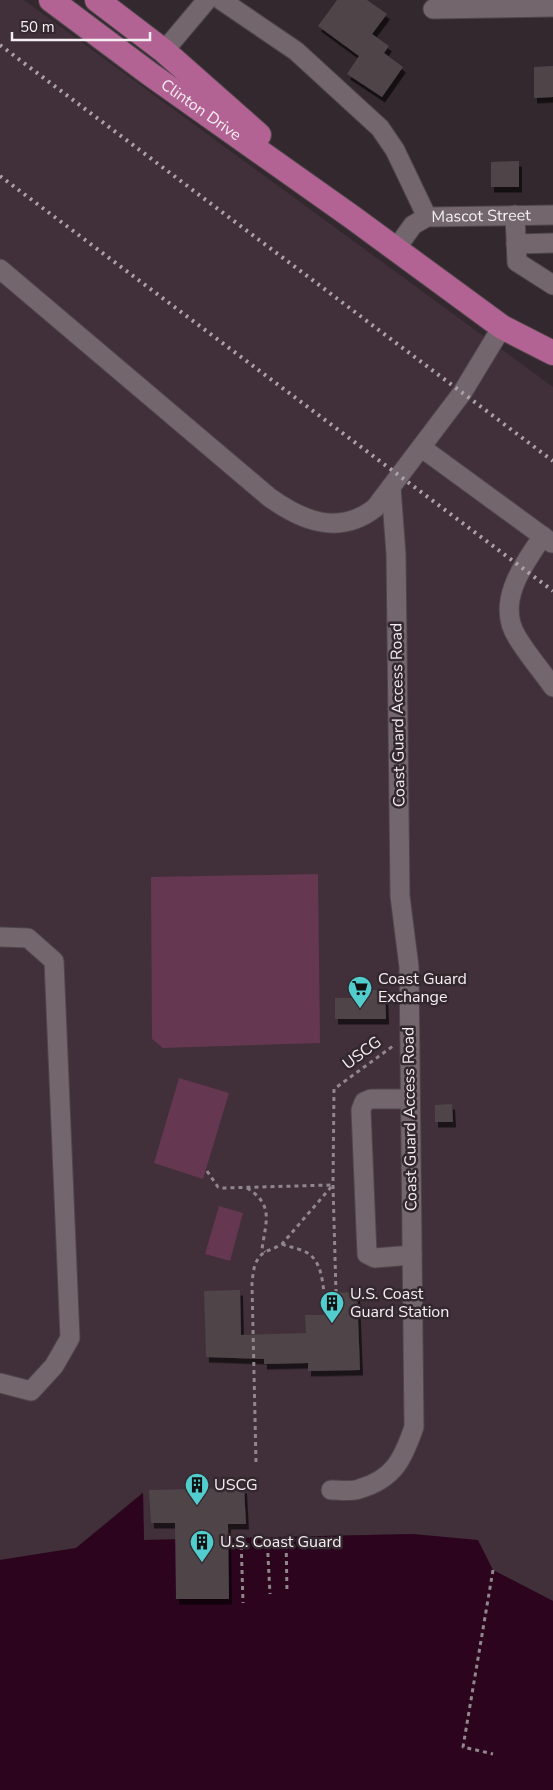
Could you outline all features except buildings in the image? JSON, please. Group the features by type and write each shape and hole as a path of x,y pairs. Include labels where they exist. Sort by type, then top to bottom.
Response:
{"main road":[{"name":"Clinton Drive","path":"52,0 150,74 352,217 502,327 553,353"},
{"name":"Clinton Drive","path":"97,0 164,51 352,217"}],"street":[{"path":"221,0 296,51 380,128 395,150 427,217"},
{"path":"164,51 198,3"},
{"path":"433,9 553,7"},
{"path":"515,215 517,262 553,285"},
{"name":"Mascot Street","path":"395,250 413,225 427,217 553,215"},
{"path":"516,244 553,244"},
{"path":"0,269 269,497 288,511 307,520 328,524 348,522 363,517 375,508 462,393 502,327"},
{"path":"422,448 548,540 521,568 511,590 510,616 515,636 553,687"},
{"name":"Coast Guard Access Road","path":"331,1490 358,1490 388,1476 405,1453 414,1427 409,967 400,896 396,554 391,486"},
{"path":"0,937 28,938 54,961 70,1338 54,1366 31,1391 0,1383"},
{"path":"410,1099 371,1099 364,1102 362,1110 366,1254 375,1258 412,1255"}],"path":[{"name":"USCG","path":"336,1293 333,1185 334,1089 394,1045"},
{"path":"207,1171 218,1187 223,1188 333,1185"},
{"path":"256,1462 253,1270 258,1259 265,1252 282,1244 333,1185"},
{"path":"246,1187 260,1198 265,1205 267,1220 262,1249 265,1252"},
{"path":"282,1244 302,1250 313,1258 320,1268 324,1293"},
{"path":"267,1537 270,1594"},
{"path":"286,1537 287,1593"},
{"path":"240,1538 243,1603"},
{"path":"492,1570 463,1747 493,1754"}],"shaded area":[{"path":"0,0 24,0 553,387 553,1601 493,1570 410,1534 144,1540 143,1492 76,1548 0,1560"},
{"path":"318,874 320,1043 163,1048 152,1039 151,877"},
{"path":"179,1078 229,1093 203,1179 154,1163"},
{"path":"219,1206 243,1213 230,1261 205,1254"},
{"path":"143,1493 144,1540 413,1534 478,1540 493,1570 553,1601 553,1790 0,1790 0,1560 76,1548"}],"railway":[{"path":"0,45 553,461"},
{"path":"0,176 553,591"}],"place":[{"name":"Coast Guard Exchange","path":"360,1009"},
{"name":"U.S. Coast Guard Station","path":"332,1324"},
{"name":"USCG","path":"197,1506"},
{"name":"U.S. Coast Guard","path":"202,1563"}]}
